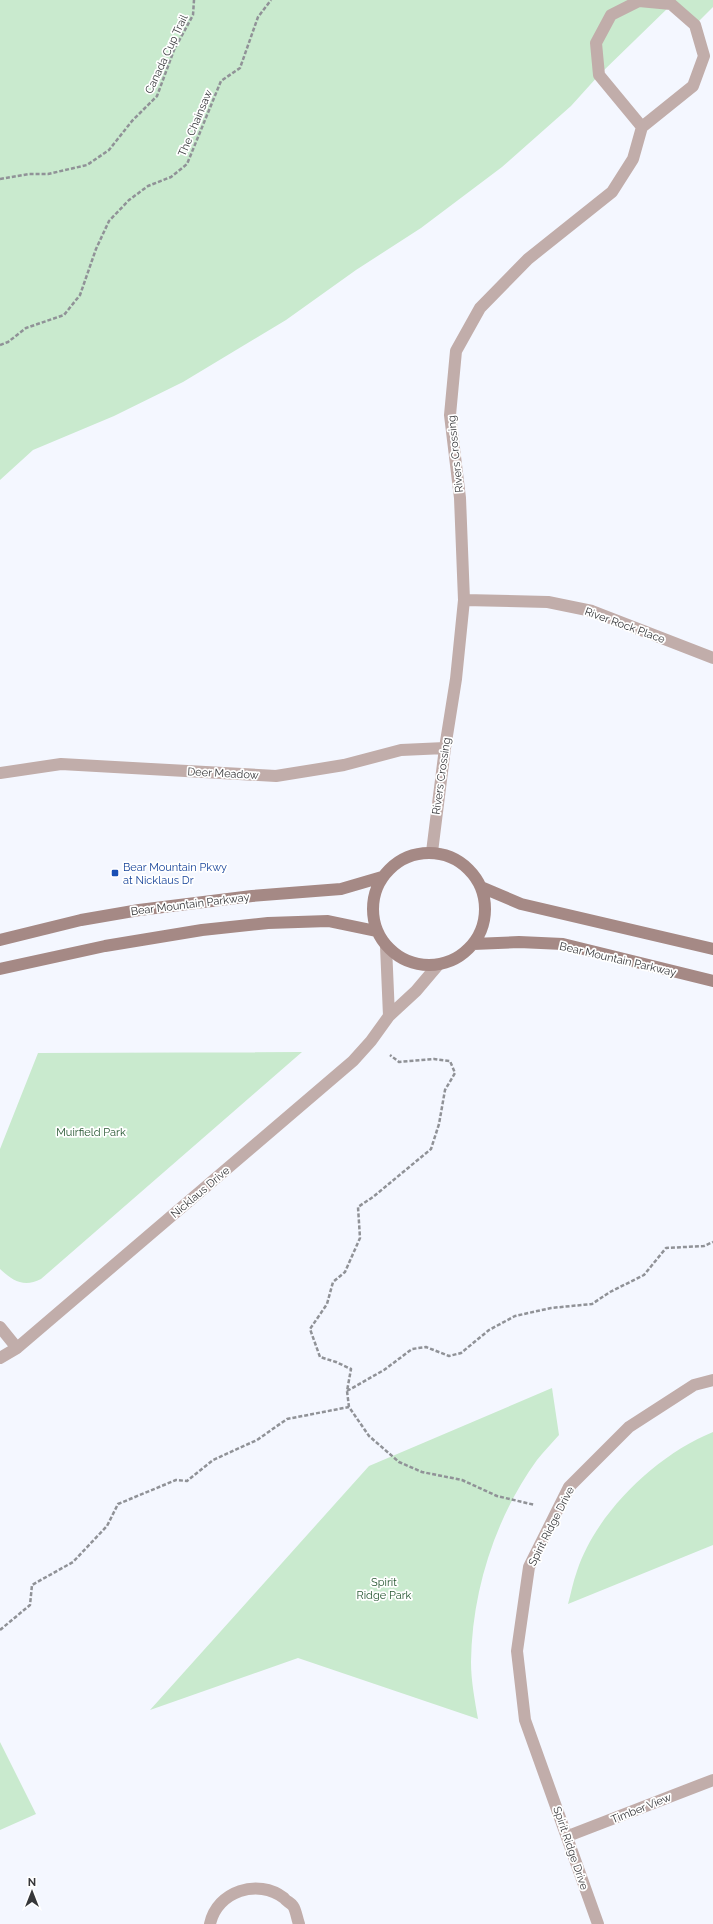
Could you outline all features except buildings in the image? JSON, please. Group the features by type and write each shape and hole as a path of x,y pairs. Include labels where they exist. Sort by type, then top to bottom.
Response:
{"street":[{"path":"639,1 671,4 696,25 704,56 693,86 642,126 599,75 596,43 611,15 639,1"},
{"name":"Rivers Crossing","path":"432,852 445,748 456,679 464,600 460,498 450,415 456,352 480,308 522,265 612,192 633,159 642,126"},
{"name":"River Rock Place","path":"464,600 548,602 592,611 713,658"},
{"name":"Deer Meadow","path":"0,773 61,764 276,776 344,765 401,750 445,748"},
{"path":"432,852 455,859 470,871 481,887 485,907 483,927 473,944 458,958 438,965 417,964 400,958 386,946 376,931 372,913 374,894 382,877 396,863 416,854 432,852"},
{"name":"Bear Mountain Parkway","path":"0,940 81,920 139,910 252,896 340,889 382,877"},
{"path":"481,887 521,904 713,948"},
{"path":"0,969 105,946 202,930 268,924 328,921 376,931"},
{"name":"Bear Mountain Parkway","path":"473,944 519,942 563,944 713,981"},
{"path":"386,946 389,1016"},
{"name":"Nicklaus Drive","path":"0,1358 17,1348 347,1066 371,1041 389,1016 416,991 438,965"},
{"path":"0,1327 17,1348"},
{"name":"Spirit Ridge Drive","path":"598,1924 568,1836 525,1720 517,1650 529,1567 569,1487 629,1427 694,1385 713,1380"},
{"name":"Timber View","path":"568,1836 713,1780"},
{"path":"210,1924 212,1915 228,1896 250,1888 274,1891 294,1906 299,1924"}],"path":[{"name":"Canada Cup Trail","path":"0,179 28,174 48,174 87,165 109,150 132,121 157,96 174,50 193,15 194,0"},
{"name":"The Chainsaw","path":"0,345 8,342 26,328 64,315 80,295 96,249 109,221 129,200 148,186 171,177 187,164 221,81 240,68 258,17 271,0"},
{"path":"371,1041 399,1062 434,1059 450,1061 455,1073 445,1090 439,1124 431,1149 373,1197 358,1207 360,1238 345,1272 333,1282 327,1304 310,1329 320,1357 336,1362 350,1369 347,1391 350,1407 370,1436 399,1462 422,1472 462,1480 497,1496 557,1512"},
{"path":"347,1391 384,1370 412,1349 426,1347 449,1356 461,1354 489,1330 516,1316 551,1308 592,1304 610,1292 644,1275 666,1248 704,1246 713,1242"},
{"path":"0,1630 30,1605 32,1585 73,1562 107,1526 118,1504 176,1480 187,1481 213,1460 257,1440 287,1419 350,1407"}],"green space":[{"path":"0,0 713,0 713,7 695,25 671,5 599,75 571,106 502,167 421,228 356,270 286,320 183,382 114,416 33,450 0,480"},
{"name":"Muirfield Park","path":"302,1052 41,1279 29,1283 19,1282 0,1269 0,1149 38,1053"},
{"name":"Spirit Ridge Park","path":"552,1388 559,1435 537,1460 522,1482 509,1506 498,1531 481,1582 472,1635 471,1662 472,1684 478,1719 298,1658 150,1710 369,1466"},
{"path":"713,1432 713,1545 568,1604 576,1575 586,1549 598,1528 613,1508 631,1488 670,1455"},
{"path":"0,1742 36,1814 0,1830"}],"place":[{"name":"Bear Mountain Pkwy at Nicklaus Dr","path":"115,873"}]}
